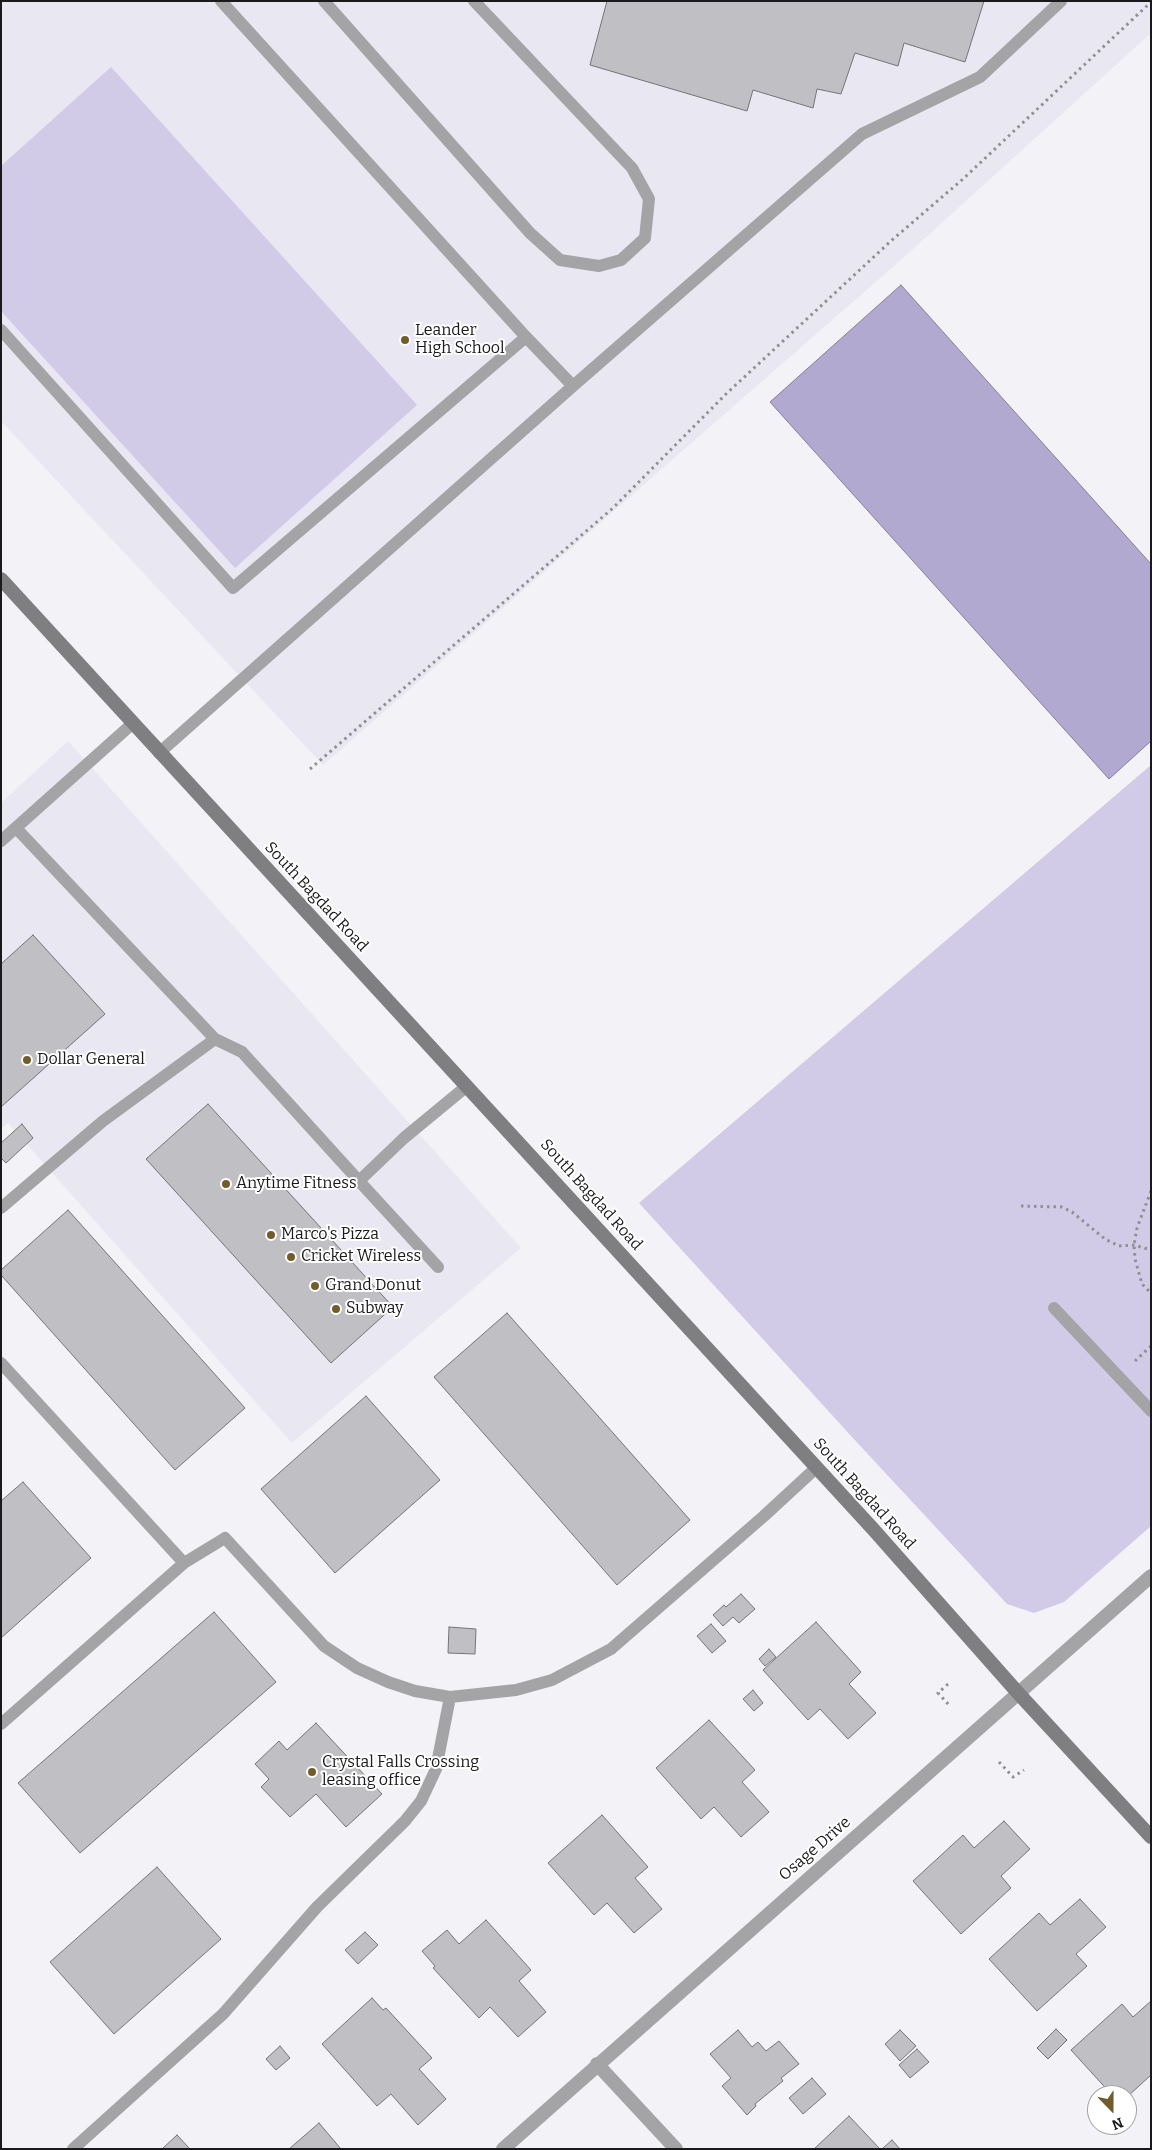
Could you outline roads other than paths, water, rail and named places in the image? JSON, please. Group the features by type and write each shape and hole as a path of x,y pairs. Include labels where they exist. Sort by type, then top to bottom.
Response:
{"main road":[{"name":"South Bagdad Road","path":"1,579 132,724 467,1086 1151,1837"}],"street":[{"name":"Osage Drive","path":"503,2149 1151,1576"},
{"path":"597,2064 676,2149"}],"lane":[{"path":"221,1 526,337 573,386"},
{"path":"324,1 530,233 560,260 599,266 621,260 645,238 648,199 632,168 474,1"},
{"path":"159,753 573,386 862,134 980,77 1061,1"},
{"path":"1,330 233,588 526,337"},
{"path":"1,841 132,724"},
{"path":"16,828 215,1039 242,1052 438,1267"},
{"path":"1,1208 103,1121 215,1039"},
{"path":"359,1181 404,1138 467,1086"},
{"path":"1054,1308 1151,1411"},
{"path":"1,1363 184,1563"},
{"path":"1,1724 184,1563 225,1538 324,1646 357,1668 388,1682 415,1691 450,1697 516,1690 552,1680 611,1649 764,1516 816,1468"},
{"path":"73,2149 223,2014 317,1907 405,1821 421,1801 436,1769 450,1697"}],"place":[{"name":"Leander High School","path":"405,340"},
{"name":"Dollar General","path":"27,1060"},
{"name":"Anytime Fitness","path":"226,1184"},
{"name":"Marco's Pizza","path":"271,1235"},
{"name":"Cricket Wireless","path":"291,1257"},
{"name":"Grand Donut","path":"315,1286"},
{"name":"Subway","path":"336,1309"},
{"name":"Crystal Falls Crossing leasing office","path":"312,1772"}]}
